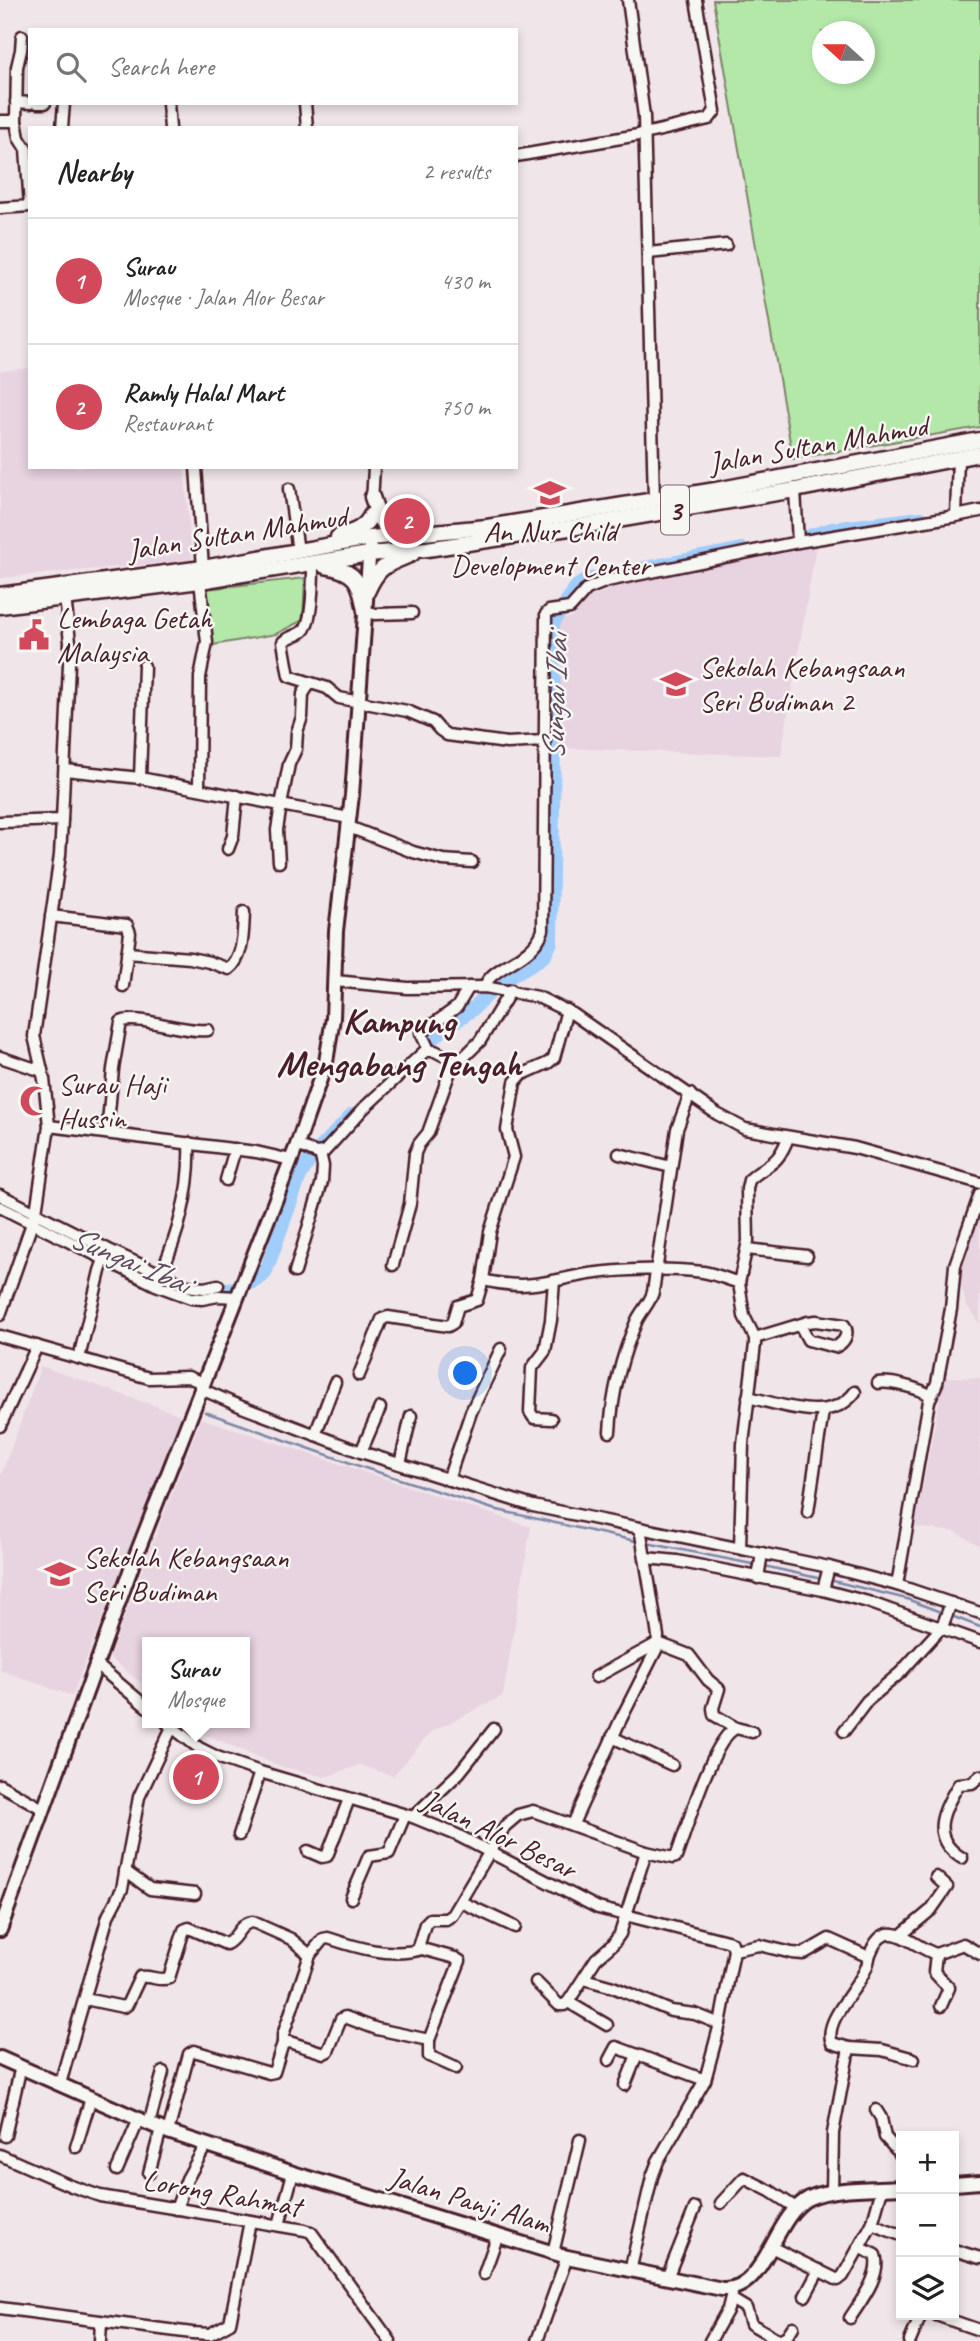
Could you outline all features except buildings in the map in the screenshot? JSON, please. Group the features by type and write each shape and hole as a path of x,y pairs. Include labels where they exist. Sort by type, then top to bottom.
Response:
{"highway":[{"name":"Jalan Sultan Mahmud","path":"0,595 313,564 369,554 427,549 576,527 795,490 859,470 980,440"},
{"name":"Jalan Sultan Mahmud","path":"0,606 201,575 318,546 370,538 486,527 654,499 980,454"},
{"path":"372,497 384,527 402,535"},
{"path":"318,546 362,527 371,515"},
{"path":"367,592 381,567 427,549"},
{"path":"313,564 346,571 355,578 361,589 365,611"}],"main road":[{"path":"0,1930 133,1563 297,1145 326,1062 335,981 336,931 349,822 370,538"},
{"name":"Jalan Panji Alam","path":"1,2061 21,2066 154,2126 293,2173 567,2257 732,2294"},
{"path":"959,2184 980,2182"},
{"path":"732,2294 755,2274 788,2218 809,2199 832,2192 896,2188"}],"street":[{"path":"628,0 644,134 654,499"},
{"path":"518,156 644,134 709,119 715,111 696,0"},
{"path":"22,36 16,67 16,121 19,138 27,145 28,165"},
{"path":"16,102 28,103"},
{"path":"62,126 64,105"},
{"path":"168,105 170,126"},
{"path":"305,105 307,126"},
{"path":"0,121 16,121"},
{"path":"0,208 28,206"},
{"path":"648,253 726,245"},
{"path":"956,513 958,458"},
{"path":"196,469 207,642 200,677 199,789"},
{"path":"370,538 374,469"},
{"path":"289,489 298,551"},
{"path":"795,490 798,542"},
{"path":"485,987 489,977 534,948 542,930 546,614 570,608 587,589 607,581 798,542 980,511"},
{"path":"313,564 313,603 306,627 283,642 289,676 327,688 340,698 407,711 433,722 443,733 456,737 499,743 544,741"},
{"path":"0,1315 34,1217 49,1126 34,1025 62,820 70,642 65,597"},
{"path":"365,611 375,614 412,613"},
{"path":"141,778 144,666"},
{"path":"279,862 277,830 281,805 289,764 296,749 303,694 310,683"},
{"path":"65,770 141,778 281,805 349,822 413,852 443,860 472,862"},
{"path":"228,849 232,841 237,796"},
{"path":"0,822 62,820"},
{"path":"127,953 190,958 229,969 237,961 244,912"},
{"path":"51,916 128,925 130,933 123,986"},
{"path":"335,981 408,988 485,987 538,996 567,1010 717,1114 745,1129 855,1148 980,1183"},
{"path":"429,1050 421,1034 457,1007 469,987"},
{"path":"452,1062 463,1058 474,1048 511,990"},
{"path":"359,1375 382,1319 388,1317 451,1325 458,1306 477,1300 483,1280 490,1232 514,1157 507,1130 515,1082 521,1075 554,1058 567,1010"},
{"path":"107,1133 121,1022 133,1020 193,1031 208,1030"},
{"path":"297,1145 324,1152 383,1090 429,1050 442,1053 452,1062"},
{"path":"0,1057 42,1071"},
{"path":"393,1265 410,1204 415,1153 428,1133 452,1062"},
{"path":"610,1432 618,1377 639,1316 652,1297 680,1116 690,1094"},
{"path":"49,1126 235,1149 291,1160"},
{"path":"740,1548 743,1444 755,1338 746,1323 739,1283 747,1249 747,1189 750,1180 771,1166 780,1156 788,1138"},
{"path":"159,1279 184,1207 189,1176 189,1143"},
{"path":"226,1180 235,1149"},
{"path":"295,1272 322,1182 320,1153"},
{"path":"619,1154 671,1167"},
{"path":"897,1585 931,1396 937,1383 948,1327 955,1265 980,1194"},
{"path":"0,1195 34,1217 159,1279 191,1298 237,1296"},
{"path":"0,1207 34,1217"},
{"path":"747,1249 807,1256"},
{"path":"79,1358 106,1254"},
{"path":"483,1280 519,1286 607,1272 654,1271 705,1273 739,1283"},
{"path":"159,1279 192,1288 218,1285"},
{"path":"551,1419 534,1418 530,1412 532,1368 545,1351 554,1282"},
{"path":"755,1338 800,1325"},
{"path":"0,1336 33,1354 79,1358 149,1378 188,1377 201,1389 315,1435 533,1506 641,1531 740,1548 762,1556 897,1585 980,1614"},
{"path":"448,1480 471,1412 501,1349"},
{"path":"0,1426 33,1354"},
{"path":"315,1435 335,1382"},
{"path":"877,1383 918,1389 931,1396"},
{"path":"748,1397 823,1411 846,1403 855,1392"},
{"path":"360,1451 380,1408"},
{"path":"808,1512 823,1411"},
{"path":"400,1464 411,1416"},
{"path":"573,1824 658,1643 641,1531"},
{"path":"645,1554 823,1589 943,1625 980,1642"},
{"path":"759,1576 762,1556"},
{"path":"823,1589 828,1570"},
{"path":"844,1731 867,1701 900,1672 943,1625 950,1605"},
{"path":"596,1676 658,1643 689,1655 708,1680 719,1689 713,1708 714,1715 736,1728 752,1732"},
{"path":"97,1665 142,1703"},
{"path":"60,2084 108,1916 122,1889 139,1797 168,1728"},
{"name":"Jalan Alor Besar","path":"173,1728 208,1753 260,1772 409,1816 457,1835 598,1908 727,1941 732,1943 734,1950"},
{"path":"422,1949 419,1944 425,1924 430,1919 446,1919 452,1916 505,1826 518,1815 534,1811 646,1852 670,1859 676,1857 705,1775 727,1733 736,1728"},
{"path":"351,1898 369,1856 389,1853 409,1816 459,1773 494,1729"},
{"path":"612,1737 672,1765"},
{"path":"239,1835 260,1772"},
{"path":"962,1858 950,1849 942,1837 940,1826 958,1784 972,1783 980,1776"},
{"path":"0,1785 43,1809"},
{"path":"308,1851 322,1857 327,1856 349,1799"},
{"path":"536,1982 559,2005 568,2002 596,1959 620,1934 646,1852"},
{"path":"125,1871 150,1889 195,1894"},
{"path":"901,1936 931,1910 947,1887 936,1877"},
{"path":"461,1902 514,1927"},
{"path":"85,1999 123,2007 127,2005 140,1977 162,1981 169,1978 184,1930 189,1928 226,1944 231,1943 242,1926 253,1922 291,1939 310,1955"},
{"path":"914,2059 882,2050 849,2048 832,2043 830,2036 839,2011 864,1975 876,1942 892,1933 936,1954 963,1944 980,1954"},
{"path":"117,2170 154,2126 189,2054 194,2051 202,2052 269,2073 274,2071 310,1955 319,1942 328,1938 377,1950 405,1953 422,1949 460,1961 429,2040 427,2052 430,2057 456,2068"},
{"path":"630,2271 658,2161 705,2080 720,2024 734,1950 759,1945 803,1954 830,1938 869,1957"},
{"path":"936,1954 934,1972 948,1988 941,2006"},
{"path":"584,1979 613,1987 671,2011 695,2014 720,2024"},
{"path":"568,2002 607,2025"},
{"path":"283,2043 289,2042 324,2053 328,2051 341,2019 345,2017 377,2029 429,2040"},
{"path":"609,2060 616,2047 705,2080"},
{"path":"832,2192 833,2133 849,2048"},
{"path":"625,2085 637,2055"},
{"path":"5,2136 21,2066"},
{"path":"149,2173 163,2072"},
{"path":"76,2147 91,2098"},
{"path":"876,2110 881,2118 885,2137 896,2149"},
{"path":"553,2253 580,2140"},
{"path":"176,2209 187,2179 206,2145"},
{"name":"Lorong Rahmat","path":"0,2155 85,2191 120,2201 311,2232 390,2341"},
{"path":"279,2225 293,2173"},
{"path":"721,2203 741,2179 747,2178 796,2208"},
{"path":"771,2246 840,2280 872,2224 882,2189"},
{"path":"667,2278 695,2208"},
{"path":"0,2308 210,2333 230,2323 250,2221"},
{"path":"872,2224 896,2233"},
{"path":"484,2274 497,2237"},
{"path":"850,2318 870,2285 876,2265 875,2255 859,2247"},
{"path":"959,2252 980,2258"},
{"path":"537,2341 567,2257"},
{"path":"805,2296 818,2270"},
{"path":"710,2341 719,2327 732,2294 744,2305 751,2324 779,2340 787,2336 793,2327"},
{"path":"910,2341 919,2320"},
{"path":"951,2320 979,2329"},
{"path":"100,2341 101,2322"}],"shaded area":[{"path":"28,368 28,469 184,469 192,560 0,578 0,371"},
{"name":"Sekolah Kebangsaan Seri Budiman 2","path":"816,547 781,756 559,748 559,620 573,617 580,601 633,581"},
{"path":"980,1211 980,1325 966,1305 958,1272"},
{"name":"Sekolah Kebangsaan Seri Budiman","path":"41,1366 181,1415 72,1696 0,1670 0,1478"},
{"path":"944,1377 980,1378 980,1546 956,1532 915,1527"},
{"path":"201,1418 531,1527 503,1696 431,1732 393,1776 360,1765 325,1777 283,1767 201,1733 195,1728 250,1728 250,1637 142,1637 142,1684 109,1657"}],"green space":[{"path":"713,0 980,0 980,427 793,459"},
{"path":"305,578 303,620 276,634 213,645 206,589"}],"waterway":[{"name":"Sungai Ibai","path":"797,540 832,529 921,518"},
{"name":"Sungai Ibai","path":"431,1039 473,1009 501,982 545,955 551,942 553,627 572,591 589,579 742,549"},
{"name":"Sungai Ibai","path":"321,1147 352,1115"},
{"name":"Sungai Ibai","path":"108,1254 157,1280 189,1290 224,1290 256,1280 266,1271 300,1176 311,1158"},
{"path":"205,1412 493,1509 640,1542"},
{"path":"647,1543 757,1565"},
{"path":"764,1566 822,1579"},
{"path":"829,1580 907,1599 943,1613"},
{"path":"949,1615 980,1627"}],"place":[{"name":"An Nur Child Development Center","path":"550,493"},
{"name":"Ramly Halal Mart","path":"407,521"},
{"name":"Lembaga Getah Malaysia","path":"34,635"},
{"name":"Sekolah Kebangsaan Seri Budiman 2","path":"676,684"},
{"name":"Surau Haji Hussin","path":"35,1101"},
{"name":"Sekolah Kebangsaan Seri Budiman","path":"60,1574"},
{"name":"Surau","path":"196,1777"}],"district":[{"name":"Kampung Mengabang Tengah","path":"399,1042"}]}
